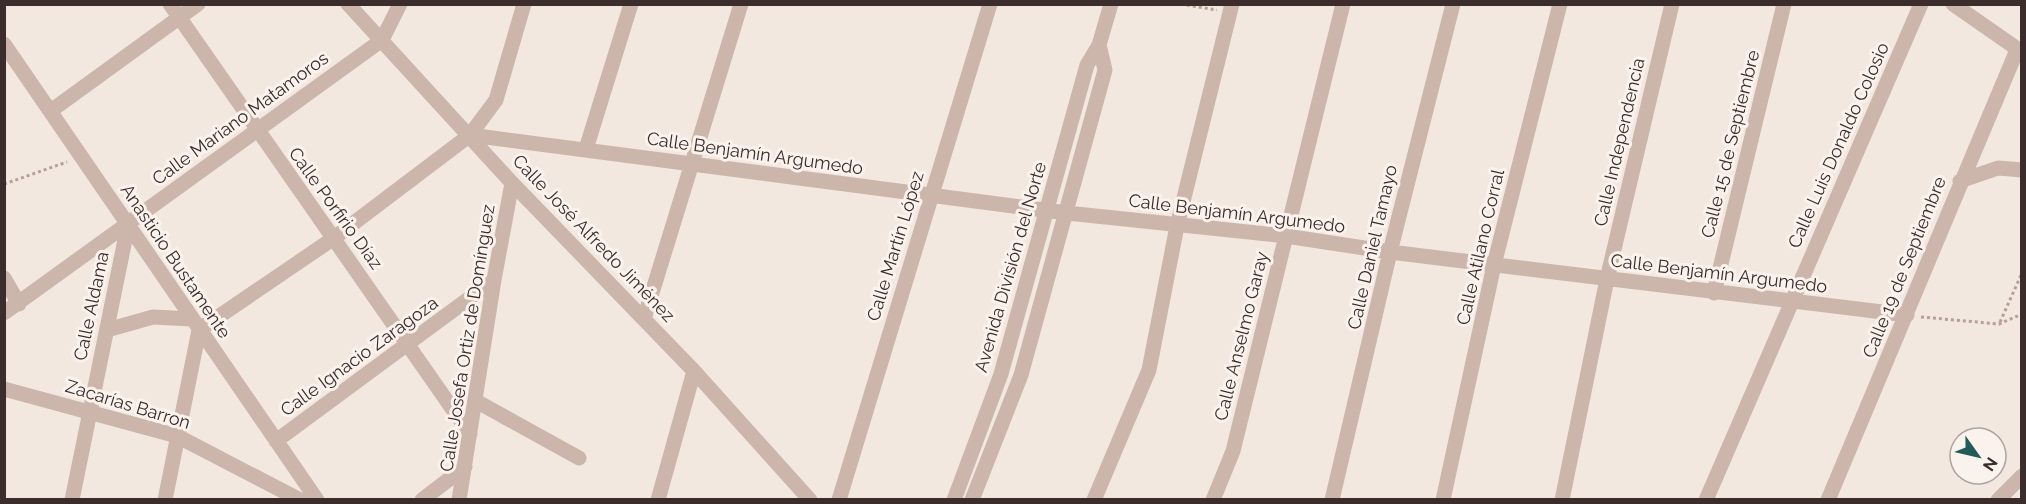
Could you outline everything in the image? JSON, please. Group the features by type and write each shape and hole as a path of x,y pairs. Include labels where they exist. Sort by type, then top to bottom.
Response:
{"street":[{"name":"Calle Porfirio Díaz","path":"170,4 470,434"},
{"path":"52,110 198,4"},
{"name":"Calle José Alfredo Jiménez","path":"348,4 512,183 694,371 810,500"},
{"path":"382,40 400,4"},
{"path":"107,330 153,317 196,325 334,238 470,135 496,100 524,4"},
{"path":"586,149 631,4"},
{"path":"644,319 741,4"},
{"name":"Calle Martín López","path":"839,500 990,4"},
{"name":"Avenida División del Norte","path":"954,500 1001,374 1087,65 1099,45 1111,4"},
{"name":"Calle Anselmo Garay","path":"1213,500 1233,451 1343,4"},
{"name":"Calle Daniel Tamayo","path":"1332,500 1390,252 1452,4"},
{"name":"Calle Atilano Corral","path":"1443,500 1494,265 1560,4"},
{"name":"Calle Independencia","path":"1562,500 1607,279 1672,4"},
{"name":"Calle 15 de Septiembre","path":"1714,293 1784,4"},
{"name":"Calle Luis Donaldo Colosio","path":"1706,500 1921,4"},
{"path":"1953,4 2019,51"},
{"path":"1094,500 1149,370 1178,226 1231,9"},
{"name":"Calle Mariano Matamoros","path":"4,313 382,40"},
{"name":"Anasticio Bustamente","path":"4,44 52,110 317,500"},
{"name":"Avenida División del Norte","path":"972,500 1022,375 1105,70 1099,45"},
{"name":"Calle 19 de Septiembre","path":"1828,500 1907,315 1960,181 2019,51"},
{"name":"Calle Benjamín Argumedo","path":"470,135 1067,213 1286,236 1390,252 1907,315"},
{"path":"1960,181 1998,168 2022,170"},
{"name":"Calle Josefa Ortiz de Domínguez","path":"459,500 512,183"},
{"name":"Calle Aldama","path":"72,500 88,410 128,225"},
{"path":"4,278 19,304"},
{"name":"Calle Ignacio Zaragoza","path":"276,441 494,280"},
{"path":"165,500 196,325"},
{"path":"658,500 694,371"},
{"name":"Zacarías Barron","path":"4,389 177,436 300,500"},
{"path":"476,401 579,458"},
{"path":"422,500 465,467"},
{"path":"1998,500 2022,476"},
{"path":"791,500 795,483"}],"path":[{"path":"1181,4 1231,9"},
{"path":"4,184 83,157"},
{"path":"1999,324 2022,273"},
{"path":"1907,315 1999,324 2022,314"}]}
